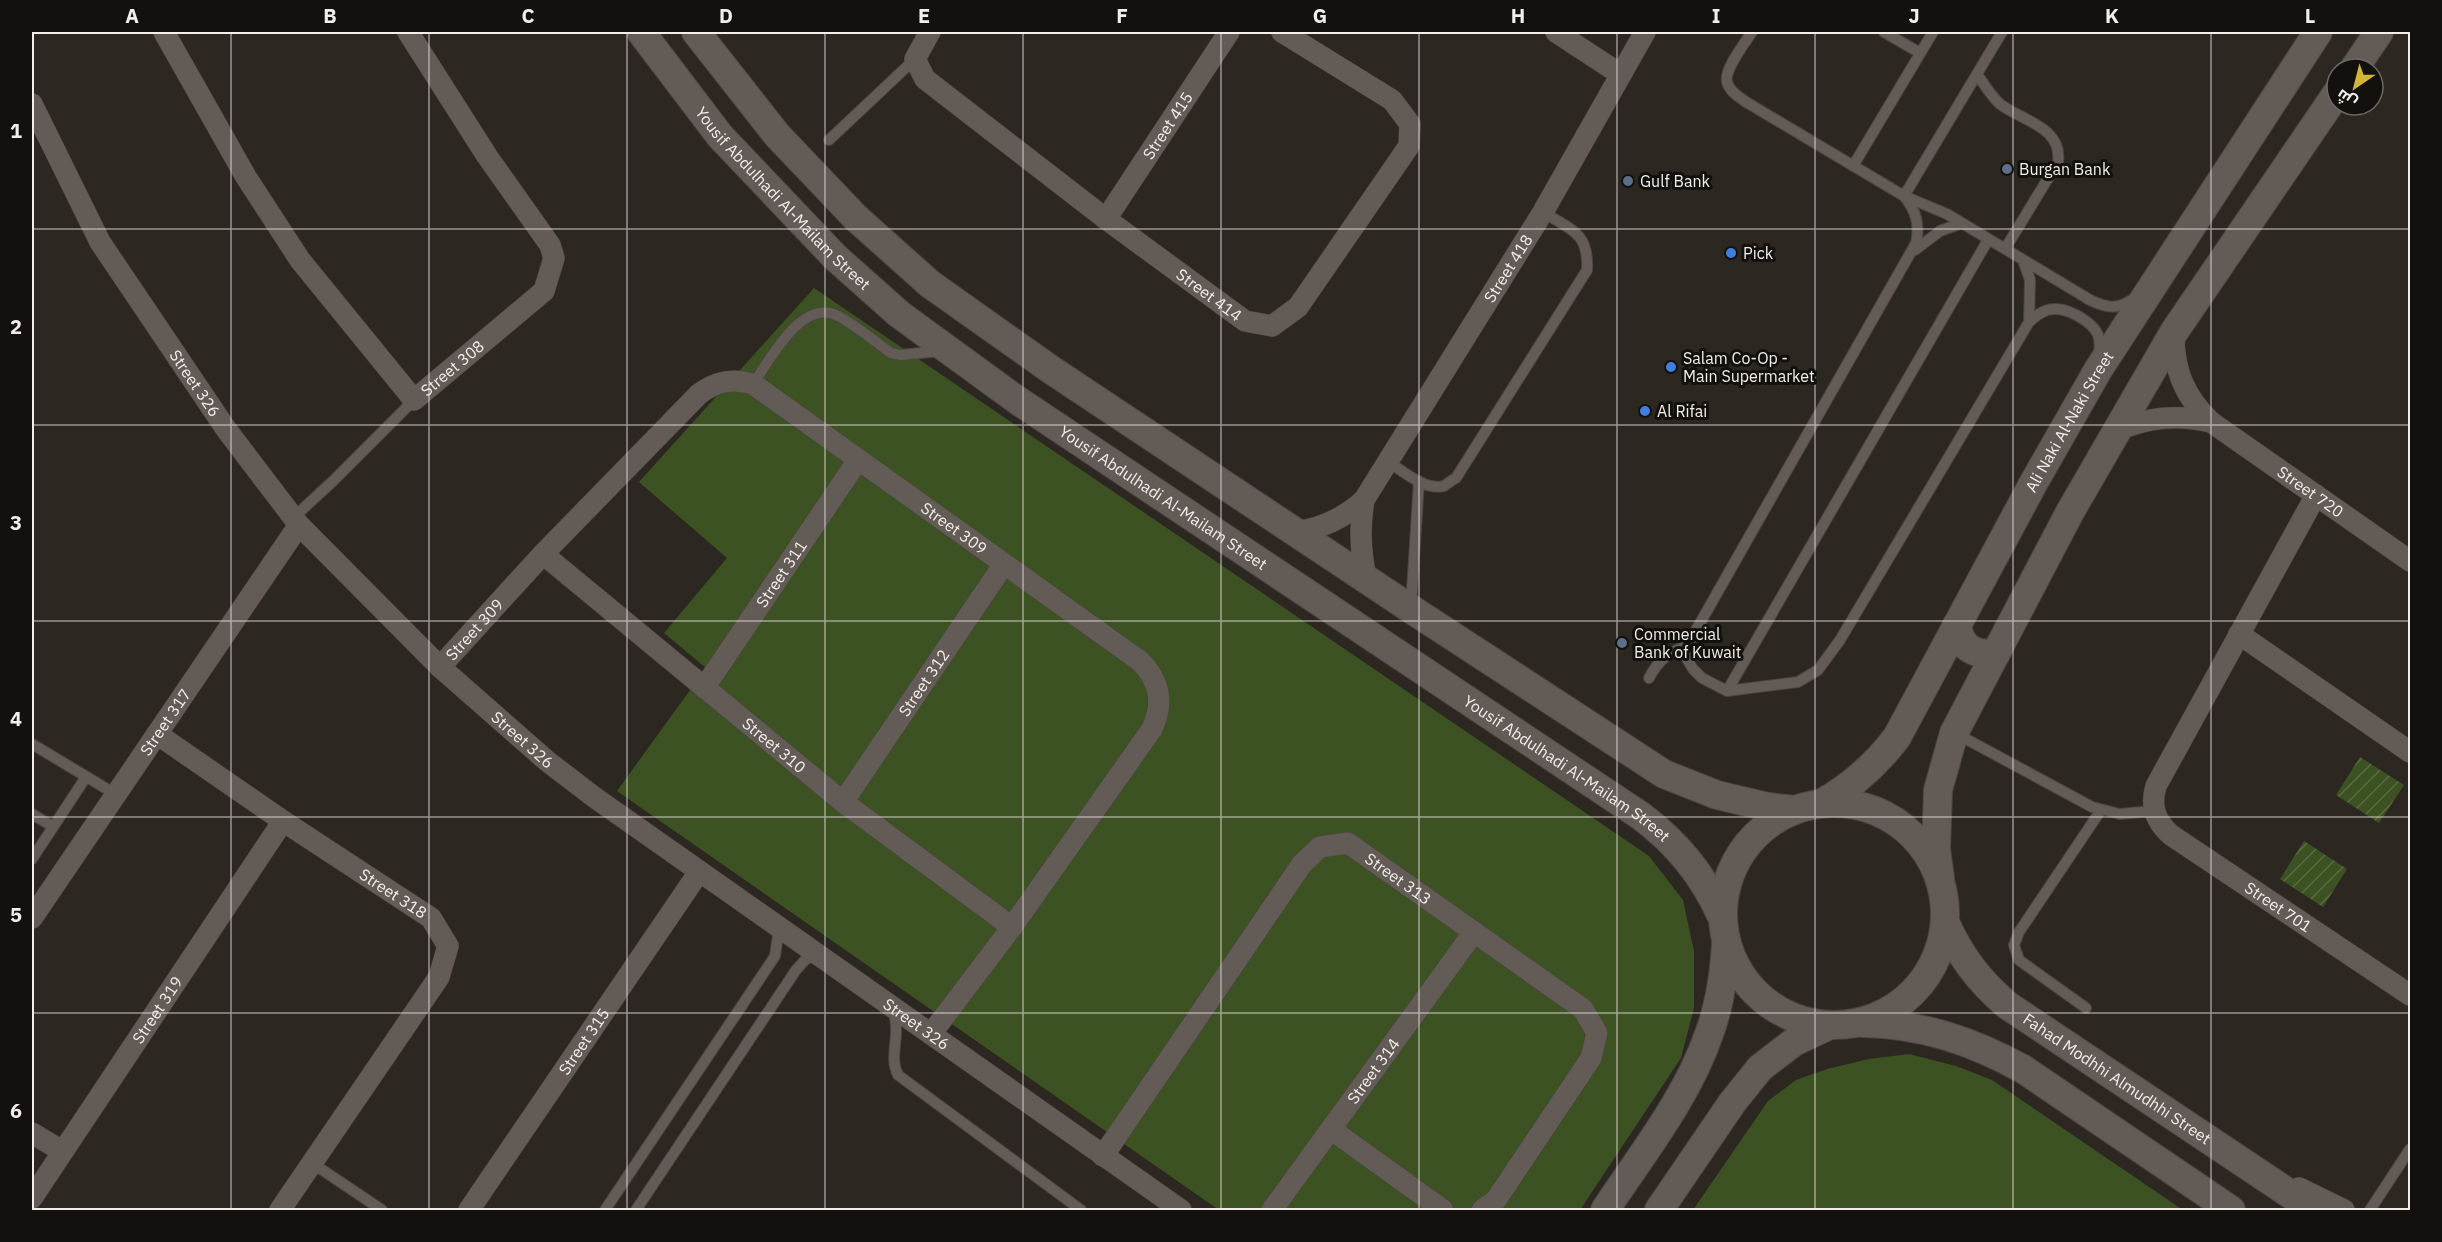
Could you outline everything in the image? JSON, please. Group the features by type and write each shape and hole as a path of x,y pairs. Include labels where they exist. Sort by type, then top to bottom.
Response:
{"street":[{"name":"Street 308","path":"164,32 246,177 300,260 414,400 544,291 554,258 550,244 488,156 408,32"},
{"name":"Yousif Abdulhadi Al-Mailam Street","path":"641,32 720,136 835,257 899,314 1017,400 1641,816 1681,850 1702,878 1722,917"},
{"path":"915,59 930,32"},
{"name":"Street 415","path":"1106,219 1229,32"},
{"name":"Street 414","path":"915,59 925,80 1106,219 1245,321 1272,326 1298,307 1409,146 1410,124 1392,100 1282,32"},
{"path":"1556,32 1620,74"},
{"name":"Street 418","path":"1367,581 1360,549 1360,524 1364,500 1543,212 1645,32"},
{"name":"Ali Naki Al-Naki Street","path":"1722,917 1725,890 1731,872 1749,841 1770,822 1808,806 1858,778 1886,750 1906,722 2034,482 2098,370 2318,32"},
{"path":"2362,57 2379,32"},
{"path":"703,36 746,98 809,171 901,260 930,284 1050,369 1367,581 1664,774 1717,795 1768,807 1847,803 1871,809 1893,820 1913,836 1928,856 1940,878"},
{"name":"Street 326","path":"32,104 100,242 226,429 296,521 440,667 547,761 594,797 1181,1210"},
{"path":"1858,1023 1884,1013 1908,997 1927,976 1939,950 1945,922 1936,849 1938,790 1944,761 1954,733 2070,512 2174,332 2325,111"},
{"path":"720,136 757,167 867,273 872,276 884,276 901,260"},
{"path":"899,314 904,298 909,292 930,284"},
{"name":"Street 720","path":"2174,332 2175,357 2181,382 2189,397 2211,422 2410,561"},
{"name":"Street 309","path":"440,667 543,554 699,394 725,381 753,384 1140,661 1156,680 1160,705 1152,729 1012,927 932,1034"},
{"name":"Street 720","path":"2116,431 2130,424 2162,417 2195,418 2211,422"},
{"name":"Street 311","path":"704,688 858,459"},
{"path":"2153,811 2153,794 2156,786 2316,495"},
{"name":"Street 418","path":"1294,532 1306,531 1332,522 1364,500"},
{"name":"Street 317","path":"32,918 117,795 296,521"},
{"name":"Street 310","path":"543,554 843,802 1012,927"},
{"name":"Street 312","path":"843,802 1004,564"},
{"path":"1957,625 1961,640 1971,650 1987,654 1996,653"},
{"path":"2239,634 2410,752"},
{"name":"Street 318","path":"157,734 283,821 431,918 448,946 439,977 280,1210"},
{"name":"Street 701","path":"2153,811 2158,821 2171,835 2410,995"},
{"name":"Street 319","path":"32,1198 283,821"},
{"name":"Street 313","path":"1103,1156 1302,864 1320,847 1348,843 1583,1009 1597,1033 1590,1058 1496,1200 1482,1210"},
{"name":"Street 315","path":"469,1210 699,872"},
{"path":"1605,1210 1687,1084 1709,1034 1720,995 1726,945 1722,917"},
{"name":"Fahad Modhhi Almudhhi Street","path":"1945,922 1964,959 1991,992 2024,1017 2314,1210"},
{"name":"Street 314","path":"1272,1210 1473,932"},
{"path":"1726,945 1737,970 1762,998 1777,1010 1802,1021 1830,1025 1858,1023 1916,1027 1971,1043 2023,1069 2231,1210"},
{"path":"1659,1210 1732,1103 1760,1068 1794,1042 1830,1025"},
{"path":"2068,1100 2068,1092 2074,1078 2088,1068 2098,1066"},
{"path":"1332,1130 1443,1210"},
{"path":"32,1133 62,1151"},
{"path":"1644,1150 1653,1151 1668,1158 1682,1177"},
{"path":"2259,1174 2312,1194 2344,1210"}],"lane":[{"path":"1752,32 1728,71 1727,82 1732,92 1904,196 1932,206 2090,300 2108,308 2122,307 2155,283"},
{"path":"1884,32 1920,53"},
{"path":"1853,166 1933,32"},
{"path":"1904,196 2002,32"},
{"path":"829,140 915,59"},
{"path":"1977,74 1999,103 2047,131 2055,141 2059,152 2058,162 2005,249"},
{"path":"1904,196 1915,213 1918,223 1916,243 1912,253 1687,646 1687,659 1702,678 1727,691 1798,682 1818,670 1840,640 2029,322 2039,313 2054,309 2068,311 2087,322 2097,333 2100,347 2098,370"},
{"path":"1387,461 1419,481 1443,486 1456,478 1587,270 1586,246 1579,235 1543,212"},
{"path":"1912,253 1940,231 1962,223"},
{"path":"1727,691 1988,240"},
{"path":"2023,260 2030,280 2029,322"},
{"path":"753,384 797,323 808,315 822,312 836,314 891,352 901,355 949,350"},
{"path":"296,521 414,400"},
{"path":"1411,609 1419,481"},
{"path":"1648,678 1668,654 1687,646"},
{"path":"1954,733 2083,803 2101,810 2130,814 2153,811"},
{"path":"32,744 117,795"},
{"path":"32,859 86,777"},
{"path":"2086,1008 2024,964 2015,953 2014,945 2019,932 2101,810"},
{"path":"32,814 52,826"},
{"path":"605,1210 775,956 779,928"},
{"path":"636,1210 796,970 805,960 817,954"},
{"path":"893,1007 896,1028 893,1056 894,1068 898,1075 1082,1210"},
{"path":"2370,1210 2410,1149"},
{"path":"312,1163 382,1210"}],"green space":[{"path":"814,288 1649,856 1683,900 1694,951 1694,1008 1681,1058 1580,1210 1219,1210 617,791 706,668 664,633 727,558 639,482"},
{"path":"2360,757 2404,785 2379,823 2336,795"},
{"path":"2304,841 2347,869 2323,907 2280,879"},
{"path":"1909,1054 1956,1066 1992,1080 2183,1210 1693,1210 1768,1101 1796,1080 1827,1069 1869,1059"}],"place":[{"name":"Burgan Bank","path":"2007,169"},
{"name":"Gulf Bank","path":"1628,181"},
{"name":"Pick","path":"1731,253"},
{"name":"Salam Co-Op - Main Supermarket","path":"1671,367"},
{"name":"Al Rifai","path":"1645,411"},
{"name":"Commercial Bank of Kuwait","path":"1622,643"}]}
